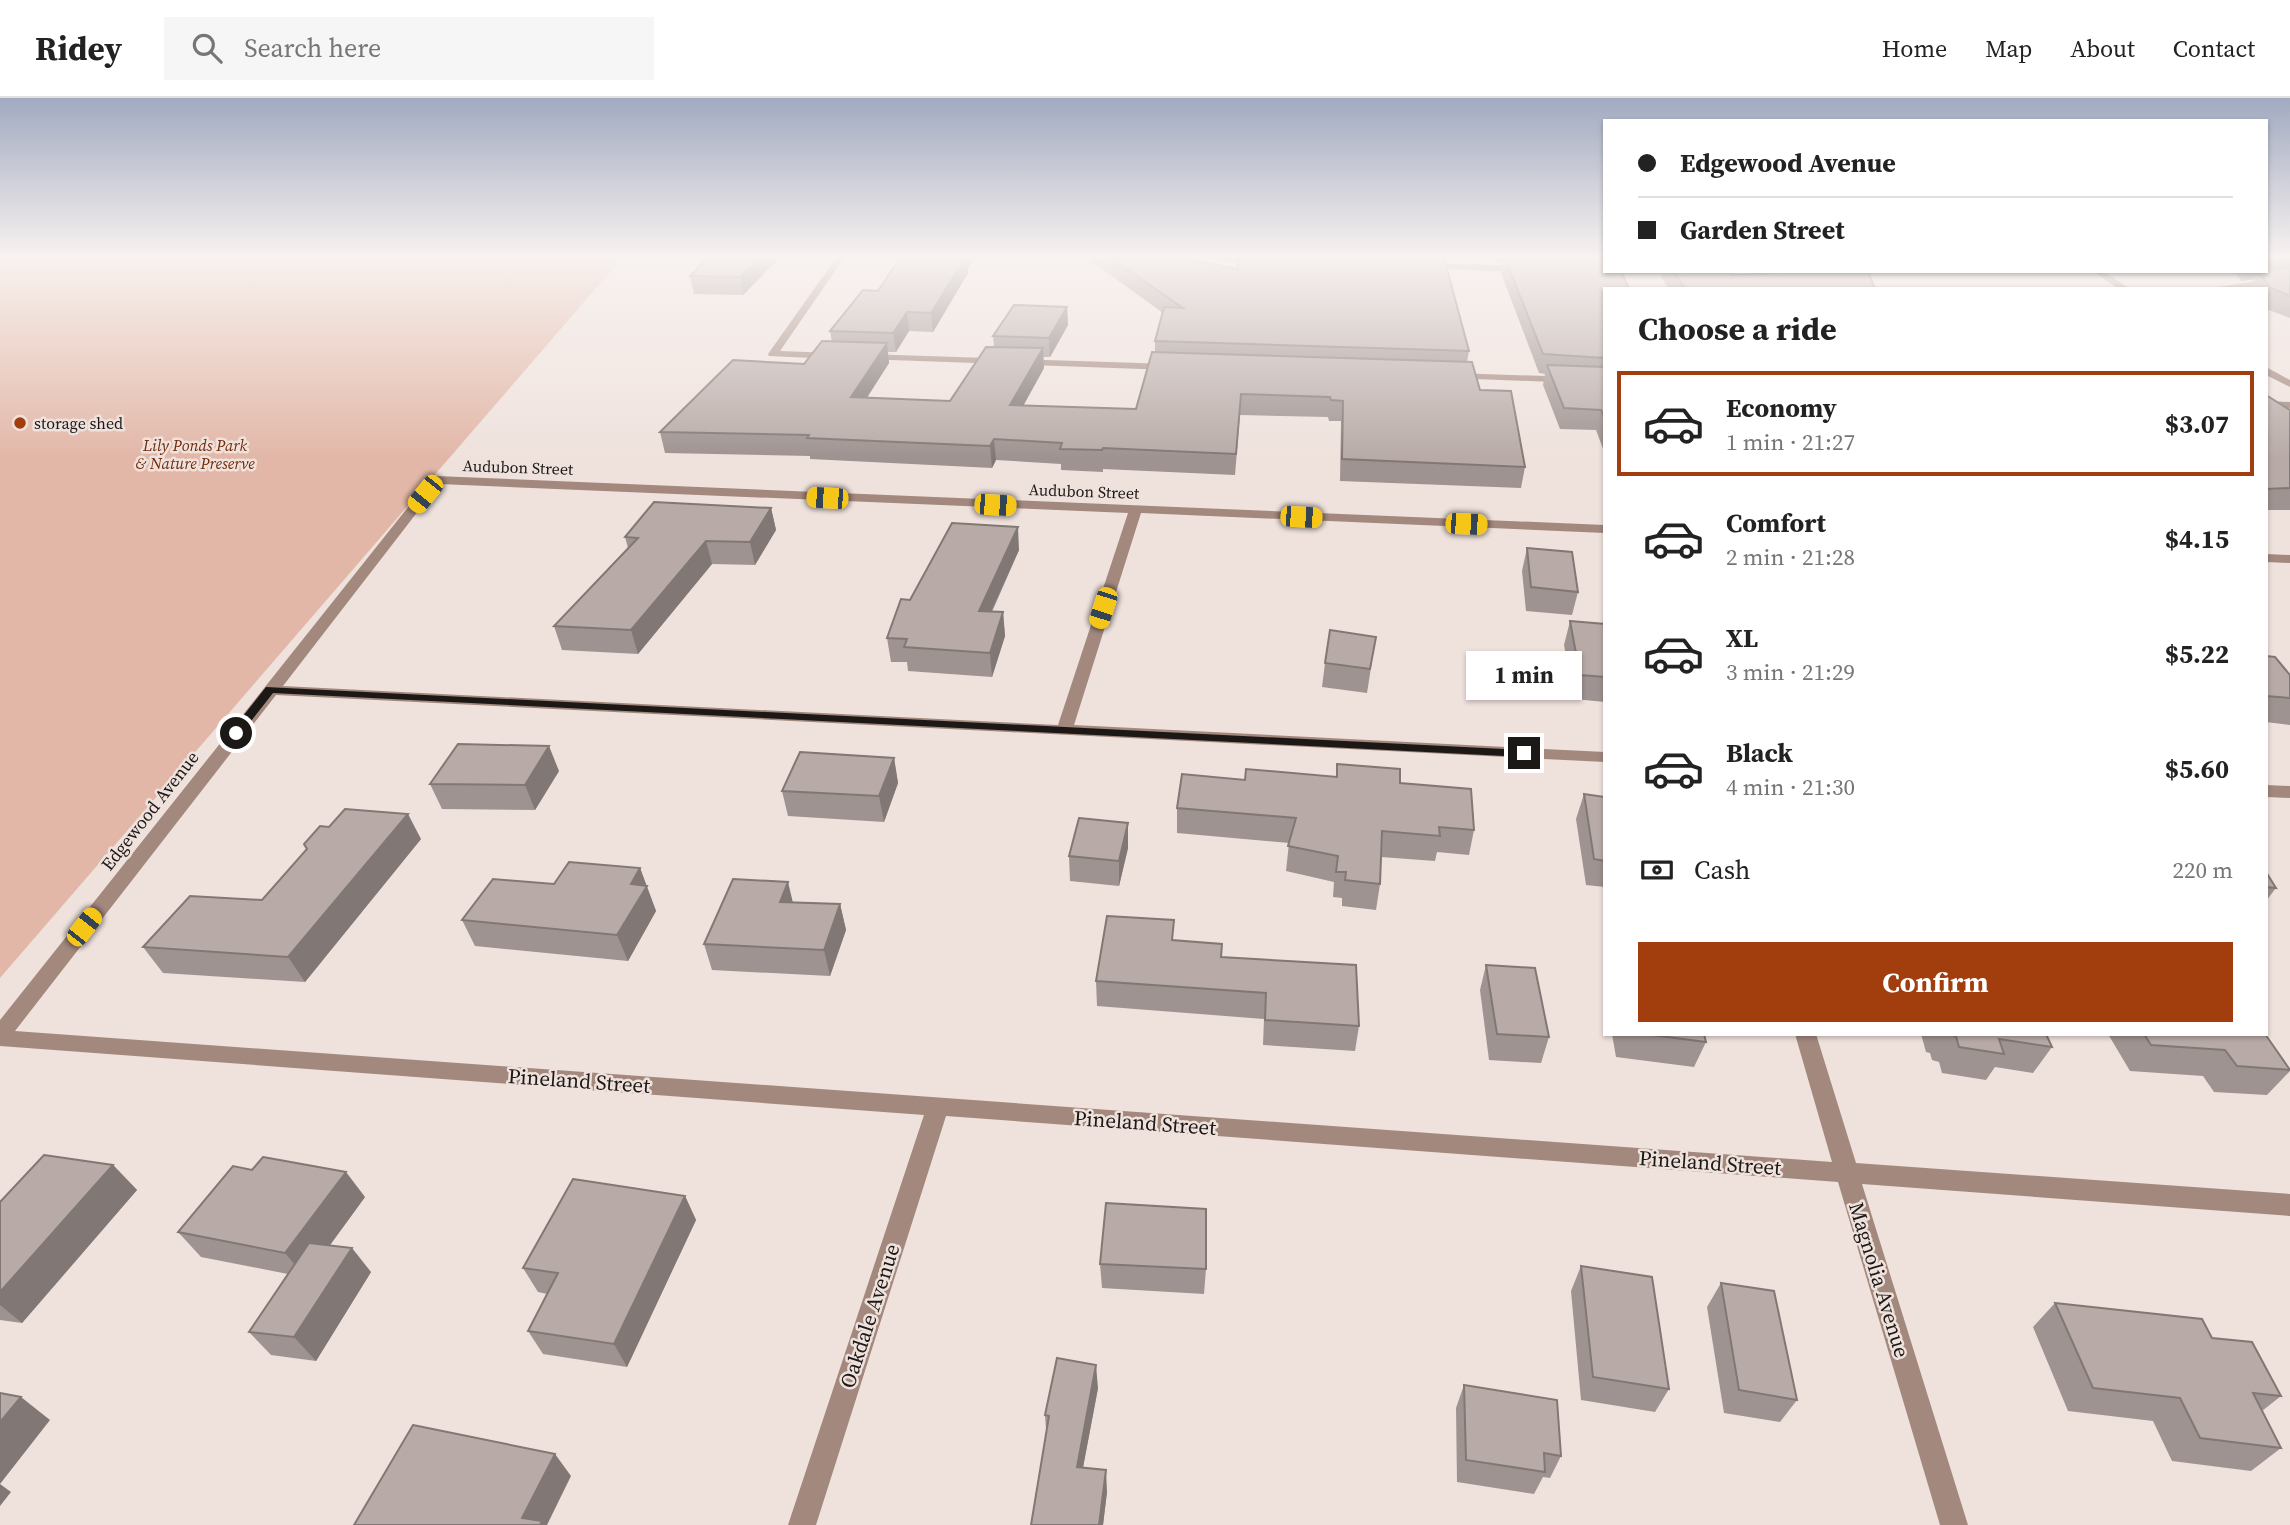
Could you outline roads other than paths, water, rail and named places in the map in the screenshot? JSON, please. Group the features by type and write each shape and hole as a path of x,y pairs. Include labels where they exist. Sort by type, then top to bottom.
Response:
{"street":[{"path":"791,325 774,354 843,357"},
{"path":"857,357 1189,368"},
{"path":"2268,371 2290,384"},
{"path":"1439,376 1603,381"},
{"path":"2268,404 2290,405"},
{"name":"Audubon Street","path":"436,481 1603,529"},
{"name":"Edgewood Avenue","path":"0,1036 436,481"},
{"path":"1064,730 1135,511"},
{"path":"2268,558 2290,559"},
{"path":"270,690 1603,757"},
{"path":"2268,791 2290,792"},
{"name":"Pineland Street","path":"0,1036 937,1108 2290,1205"},
{"name":"Magnolia Avenue","path":"1806,1036 1954,1525"},
{"name":"Oakdale Avenue","path":"802,1525 937,1108"}],"place":[{"name":"storage shed","path":"20,423"}],"park label":[{"name":"Lily Ponds Park & Nature Preserve","path":"195,454"}]}
